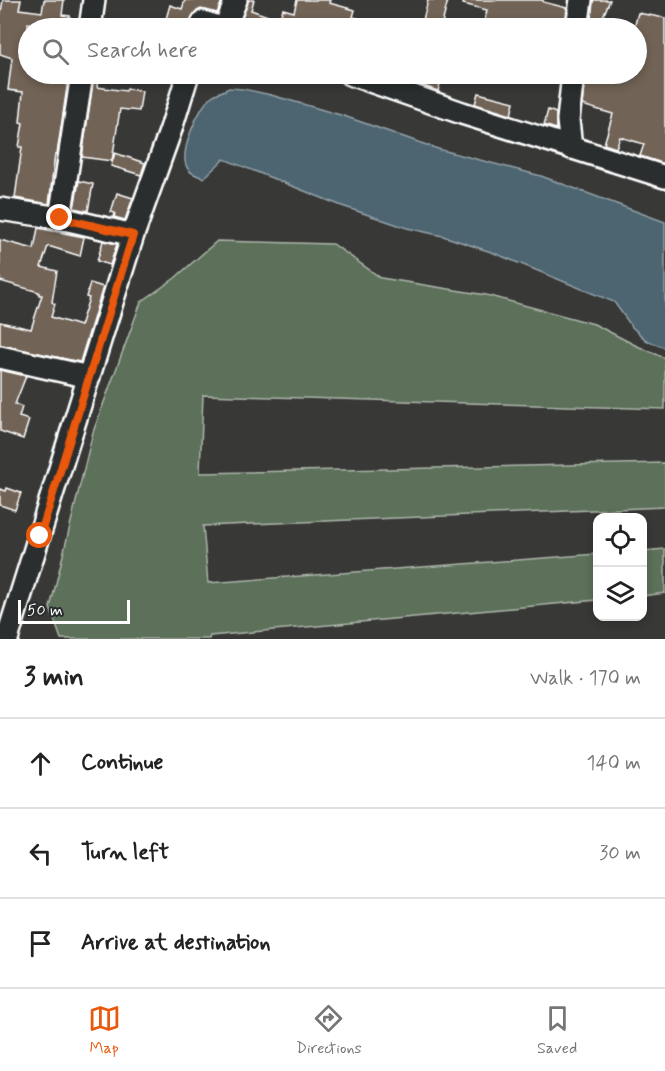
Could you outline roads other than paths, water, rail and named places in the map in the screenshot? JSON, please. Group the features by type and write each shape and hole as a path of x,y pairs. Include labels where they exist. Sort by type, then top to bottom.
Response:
{"street":[{"path":"91,18 94,0"},
{"path":"228,18 236,0"},
{"path":"578,18 581,0"},
{"path":"60,218 80,84"},
{"path":"7,639 133,235 185,84"},
{"path":"380,84 665,177"},
{"path":"571,148 568,120 572,84"},
{"path":"0,209 60,218 133,235"},
{"path":"0,357 89,377"}],"water":[{"path":"229,88 271,95 344,116 438,149 541,176 665,222 665,348 646,340 632,327 614,302 494,253 443,236 407,228 342,206 224,159 204,178 193,174 185,162 187,142 191,131 207,101"}]}
